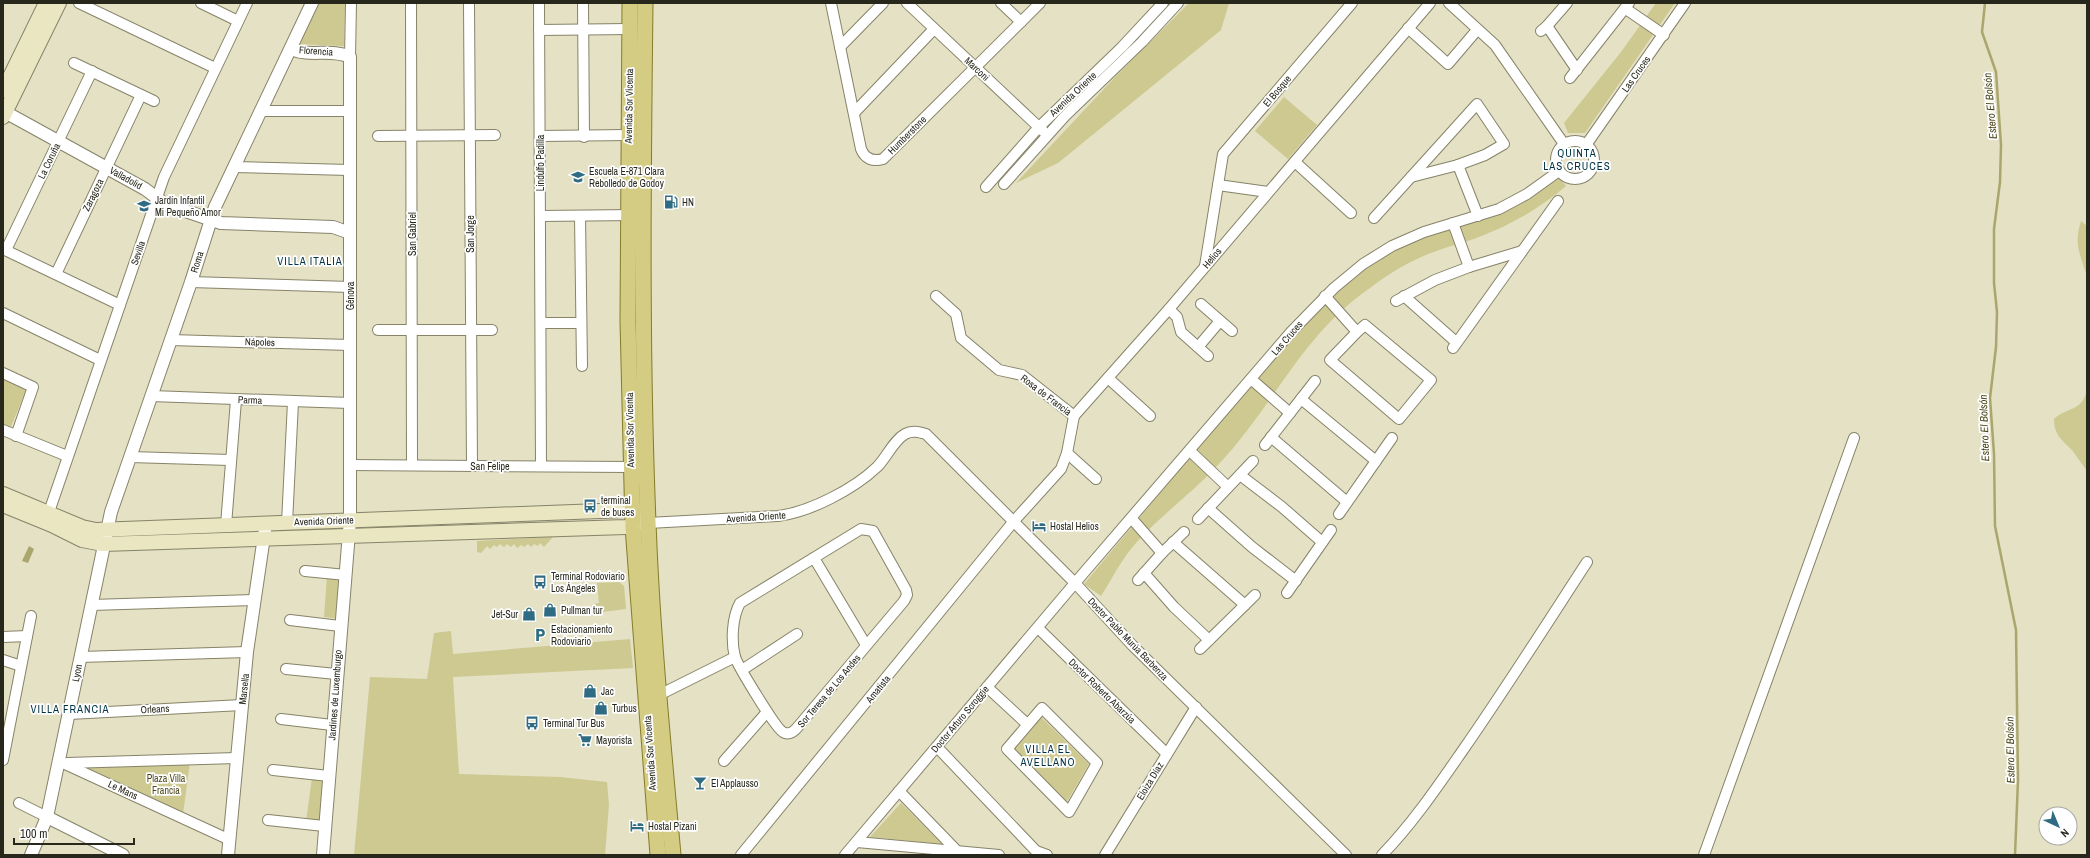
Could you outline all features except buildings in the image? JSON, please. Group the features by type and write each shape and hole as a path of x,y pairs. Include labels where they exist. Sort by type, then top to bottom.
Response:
{"main road":[{"path":"3,91 46,3"},
{"path":"4,114 59,3"},
{"name":"Avenida Sor Vicenta","path":"630,3 629,135 636,215 642,321 648,523 659,688 673,855"},
{"name":"Avenida Sor Vicenta","path":"645,3 636,215 628,335 632,527 658,855"},
{"name":"Avenida Oriente","path":"3,494 89,529 106,530 632,509"},
{"name":"Avenida Oriente","path":"3,505 52,525 82,540 103,544 632,527 648,523"},
{"path":"632,509 648,523"},
{"path":"565,512 568,529"},
{"path":"466,532 466,520 472,516"},
{"path":"644,672 652,674 659,688"}],"street":[{"path":"79,3 215,68"},
{"path":"201,3 238,21"},
{"name":"Sevilla","path":"49,512 164,177 247,3"},
{"name":"Roma","path":"106,530 191,282 210,220 312,3"},
{"name":"Génova","path":"349,536 350,233 348,111 345,55 351,3"},
{"name":"San Gabriel","path":"411,3 412,465"},
{"name":"San Jorge","path":"469,3 472,466"},
{"name":"Lindulfo Padilla","path":"539,3 541,466"},
{"path":"583,3 584,137"},
{"name":"Humberstone","path":"831,3 863,152 872,160 883,160 1040,3"},
{"path":"840,47 883,3"},
{"name":"Marconi","path":"907,3 1046,135"},
{"path":"1001,3 1021,22"},
{"name":"Avenida Oriente","path":"1004,184 1046,135 1168,15 1178,3"},
{"name":"El Bosque","path":"1205,266 1223,154 1352,3"},
{"name":"Helios","path":"1074,416 1169,309 1430,3"},
{"path":"1449,3 1495,45 1564,144"},
{"path":"1567,3 1544,28 1577,70"},
{"name":"Las Cruces","path":"1586,145 1685,3"},
{"path":"1160,4 1168,15"},
{"name":"Avenida Oriente","path":"986,187 1039,127 1122,47 1160,4"},
{"path":"1570,78 1627,6 1664,35"},
{"path":"1408,28 1448,64 1477,30"},
{"path":"539,30 583,31 630,29"},
{"path":"854,113 934,29"},
{"name":"Florencia","path":"291,48 298,51 345,55"},
{"path":"74,63 154,101"},
{"name":"La Coruña","path":"5,250 92,72"},
{"name":"Zaragoza","path":"56,274 142,95"},
{"path":"1374,218 1411,177 1477,104 1504,144 1485,155 1458,165 1411,177"},
{"path":"261,111 348,111"},
{"name":"Valladolid","path":"4,114 145,189 165,204 210,220 243,224 333,227 350,233"},
{"path":"378,136 470,134 495,135"},
{"path":"540,136 584,137 629,135"},
{"path":"1575,141 1586,145 1593,154 1594,159 1592,170 1584,178 1573,180 1567,178 1559,171 1556,160 1560,148 1564,144 1575,141"},
{"path":"1295,162 1351,213"},
{"path":"1458,165 1478,216"},
{"path":"234,167 349,170"},
{"name":"Las Cruces","path":"1074,583 1132,519 1291,332 1325,296 1349,274 1377,254 1408,239 1499,209 1527,194 1559,171"},
{"path":"1218,185 1268,192"},
{"path":"1522,251 1468,267 1435,280 1400,298 1455,345 1558,201"},
{"path":"540,216 636,215"},
{"path":"580,216 582,366"},
{"path":"1453,223 1468,267"},
{"path":"5,250 120,305"},
{"path":"191,282 350,287"},
{"name":"Rosa de Francia","path":"936,296 956,314 961,338 999,370 1022,375 1074,416"},
{"path":"1325,296 1357,332"},
{"path":"1201,304 1232,331"},
{"path":"1169,309 1177,316 1181,332 1208,356"},
{"path":"3,313 100,360"},
{"path":"1198,347 1220,321"},
{"path":"540,323 581,323"},
{"path":"1365,325 1431,380 1399,419 1330,360 1357,332 1365,325"},
{"path":"378,330 492,330"},
{"name":"Nápoles","path":"170,340 350,345"},
{"path":"3,373 33,387 16,436"},
{"path":"1108,378 1150,416"},
{"path":"1251,379 1290,413"},
{"path":"1315,381 1268,441 1347,502"},
{"name":"Parma","path":"151,396 350,403"},
{"path":"1301,399 1376,461"},
{"path":"226,525 236,400"},
{"path":"287,523 293,402"},
{"path":"1014,521 1061,469 1067,453 1074,416"},
{"path":"3,430 67,456"},
{"name":"Doctor Pablo Murúa Barbenza","path":"907,433 913,431 926,434 1014,521 1133,646 1346,855"},
{"name":"Avenida Oriente","path":"648,523 778,516 809,509 871,472 884,460 897,441 907,433"},
{"path":"1339,514 1392,438"},
{"path":"1704,855 1854,438"},
{"path":"1190,451 1228,487"},
{"path":"1067,453 1096,479"},
{"path":"130,457 230,460"},
{"path":"1198,519 1253,461"},
{"name":"San Felipe","path":"349,465 631,467"},
{"path":"1240,475 1282,507 1322,542"},
{"path":"1208,508 1252,547 1296,581"},
{"path":"1132,519 1162,553"},
{"name":"Amatista","path":"741,855 1014,521"},
{"name":"Marsella","path":"228,855 247,652 254,600 265,539 266,523"},
{"name":"Sor Teresa de Los Andes","path":"861,529 873,531 906,590 907,595 904,601 794,731 787,734 781,732 767,712 735,658 733,626 735,613 740,604 814,558 861,529"},
{"name":"Lyon","path":"31,855 47,817 62,763 69,714 106,530"},
{"path":"1287,593 1331,530"},
{"path":"1184,532 1141,576 1209,640"},
{"name":"Jardines de Luxemburgo","path":"323,855 336,674 349,536"},
{"path":"1173,542 1245,605"},
{"name":"Sor Teresa de Los Andes","path":"814,558 866,645"},
{"path":"1382,855 1400,836 1434,792 1487,715 1586,562"},
{"path":"305,571 346,575"},
{"name":"Doctor Arturo Scroggie","path":"845,855 1038,628 1074,583"},
{"path":"1200,649 1255,595"},
{"path":"91,605 254,600"},
{"path":"3,760 8,713 21,666 31,616"},
{"path":"290,620 340,626"},
{"name":"Doctor Roberto Abarzúa","path":"1038,628 1167,754"},
{"path":"742,670 797,634"},
{"path":"3,637 27,636"},
{"path":"80,657 247,652"},
{"path":"659,688 735,658"},
{"path":"3,660 21,666"},
{"path":"286,669 336,674"},
{"path":"987,687 1027,724"},
{"name":"Orleans","path":"69,714 242,705"},
{"path":"1042,708 1097,763 1069,812 1006,748 1027,724 1042,708"},
{"name":"Eloiza Díaz","path":"1105,855 1196,708"},
{"path":"724,760 767,712"},
{"path":"280,719 332,725"},
{"path":"937,747 1042,855"},
{"path":"62,763 237,758"},
{"name":"Le Mans","path":"62,763 230,840"},
{"path":"273,770 329,776"},
{"path":"900,791 958,852"},
{"path":"19,803 123,855"},
{"path":"268,820 324,826"},
{"path":"857,842 999,855"}],"green space":[{"path":"318,3 345,3 344,46 298,44"},
{"path":"1189,3 1229,3 1221,30 1058,163 1016,183 1117,75"},
{"path":"1656,3 1675,3 1585,133 1568,133 1564,123 1621,52"},
{"path":"1284,97 1317,125 1288,159 1255,131"},
{"path":"1559,178 1566,186 1546,202 1525,215 1479,237 1421,257 1407,264 1380,281 1346,307 1325,327 1306,350 1237,444 1217,466 1156,523 1131,549 1101,596 1084,584 1296,331 1338,287 1392,250 1433,233 1497,214 1518,205"},
{"path":"2081,221 2087,226 2087,277 2080,256 2078,243"},
{"path":"3,379 26,390 10,429 3,426"},
{"path":"2087,391 2087,471 2072,450 2059,437 2055,429 2054,419 2081,403"},
{"path":"553,537 544,547 540,543 538,546 534,544 531,547 528,544 524,547 521,545 517,548 514,544 511,547 507,544 504,547 500,544 497,547 494,545 490,549 487,546 481,553 477,552 477,541"},
{"path":"327,576 343,578 341,619 324,617"},
{"path":"619,582 624,586 626,609 602,612 602,609 594,609 593,604 599,603 597,583"},
{"path":"451,631 453,654 630,639 633,668 453,677 459,774 560,777 607,782 609,805 605,855 354,855 370,677 427,679 434,633"},
{"path":"1039,715 1089,764 1065,805 1009,748"},
{"name":"Plaza Villa Francia","path":"190,762 183,814 80,767"},
{"path":"312,778 327,779 322,823 306,821"},
{"path":"901,803 942,844 870,837"}],"shaded area":[{"path":"29,546 34,549 28,563 22,561"}],"waterway":[{"name":"Estero El Bolsón","path":"1985,3 1982,32 1996,72 2001,145 2000,182 1994,229 1994,283 1997,312 1996,347 1990,398 1994,454 1995,526 2016,630 2018,780 2015,855"}],"place":[{"name":"Escuela E-871 Clara Rebolledo de Godoy","path":"578,177"},
{"name":"HN","path":"671,202"},
{"name":"Jardín Infantil Mi Pequeño Amor","path":"144,206"},
{"name":"terminal de buses","path":"590,506"},
{"name":"Hostal Helios","path":"1039,526"},
{"name":"Terminal Rodoviario Los Ángeles","path":"540,582"},
{"name":"Pullman tur","path":"550,610"},
{"name":"Jet-Sur","path":"529,614"},
{"name":"Estacionamiento Rodoviario","path":"540,635"},
{"name":"Jac","path":"590,691"},
{"name":"Turbus","path":"601,708"},
{"name":"Terminal Tur Bus","path":"532,723"},
{"name":"Mayorista","path":"585,740"},
{"name":"El Applausso","path":"700,783"},
{"name":"Hostal Pizani","path":"637,826"}],"district":[{"name":"QUINTA LAS CRUCES","path":"1577,159"},
{"name":"VILLA ITALIA","path":"310,261"},
{"name":"VILLA FRANCIA","path":"70,709"},
{"name":"VILLA EL AVELLANO","path":"1048,755"}]}
